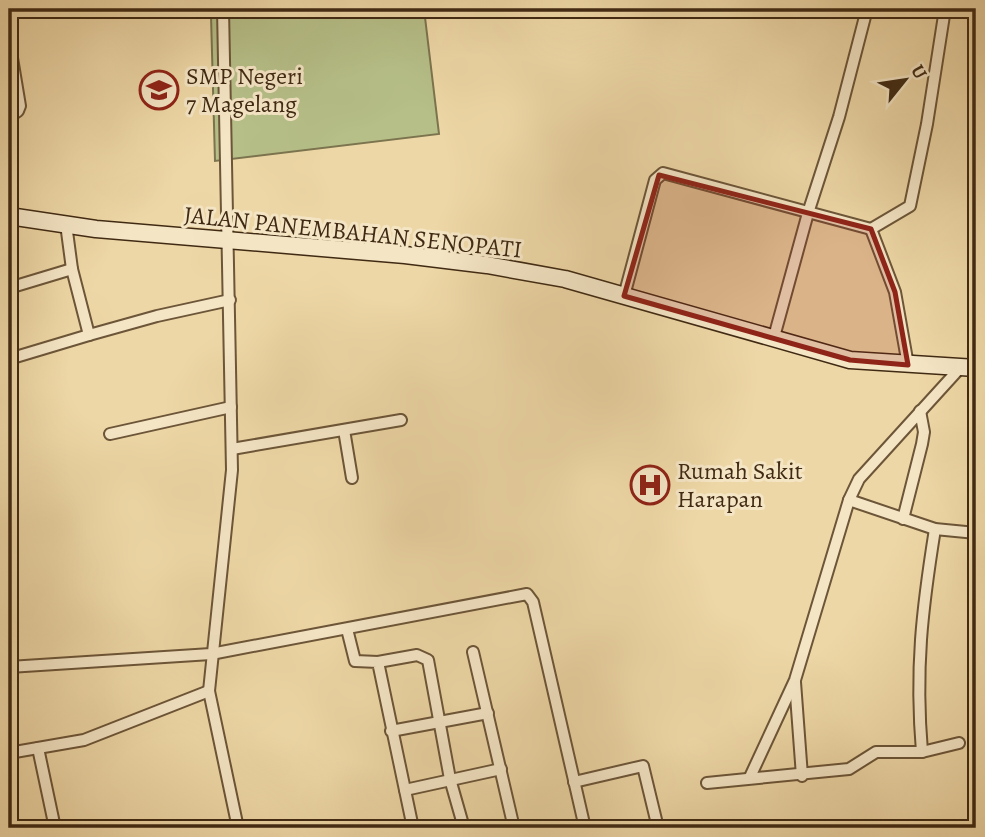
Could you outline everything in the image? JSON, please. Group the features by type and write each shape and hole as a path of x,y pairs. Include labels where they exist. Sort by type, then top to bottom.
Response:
{"main road":[{"name":"JALAN PANEMBAHAN SENOPATI","path":"9,216 66,225 487,265 565,279 850,360 968,368"}],"street":[{"path":"223,9 232,449 229,521 211,654 209,691 238,828"},
{"path":"774,337 808,213 839,117 867,9"},
{"path":"624,296 655,180 663,173 871,229 910,206 927,124 945,9"},
{"path":"9,40 20,106 18,111 9,117"},
{"path":"66,225 72,269 89,335"},
{"path":"871,229 895,292 908,365"},
{"path":"9,288 72,269"},
{"path":"9,359 157,316 230,300"},
{"path":"750,777 795,680 849,500 871,463 920,411 968,368"},
{"path":"110,434 231,407"},
{"path":"903,519 924,432 920,411"},
{"path":"232,449 401,420"},
{"path":"344,429 352,478"},
{"path":"849,500 935,529 976,533"},
{"path":"922,752 917,691 919,635 935,529"},
{"path":"9,667 211,654 527,594 533,602 585,828"},
{"path":"347,629 355,661 378,662 417,655 425,657 430,664 450,779 464,828"},
{"path":"473,652 514,828"},
{"path":"378,662 413,828"},
{"path":"795,680 802,776"},
{"path":"9,753 84,740 209,691"},
{"path":"391,731 488,712"},
{"path":"708,783 750,777 802,776 849,769 876,752 922,752 959,743"},
{"path":"38,748 55,828"},
{"path":"574,782 643,766 659,828"},
{"path":"405,790 501,769"}],"highlighted area":[{"path":"659,175 871,229 895,292 908,365 850,360 624,296"}],"green space":[{"path":"287,9 424,9 439,134 215,161 211,16"}],"place":[{"name":"SMP Negeri 7 Magelang","path":"159,90"},
{"name":"Rumah Sakit Harapan","path":"650,485"}]}
